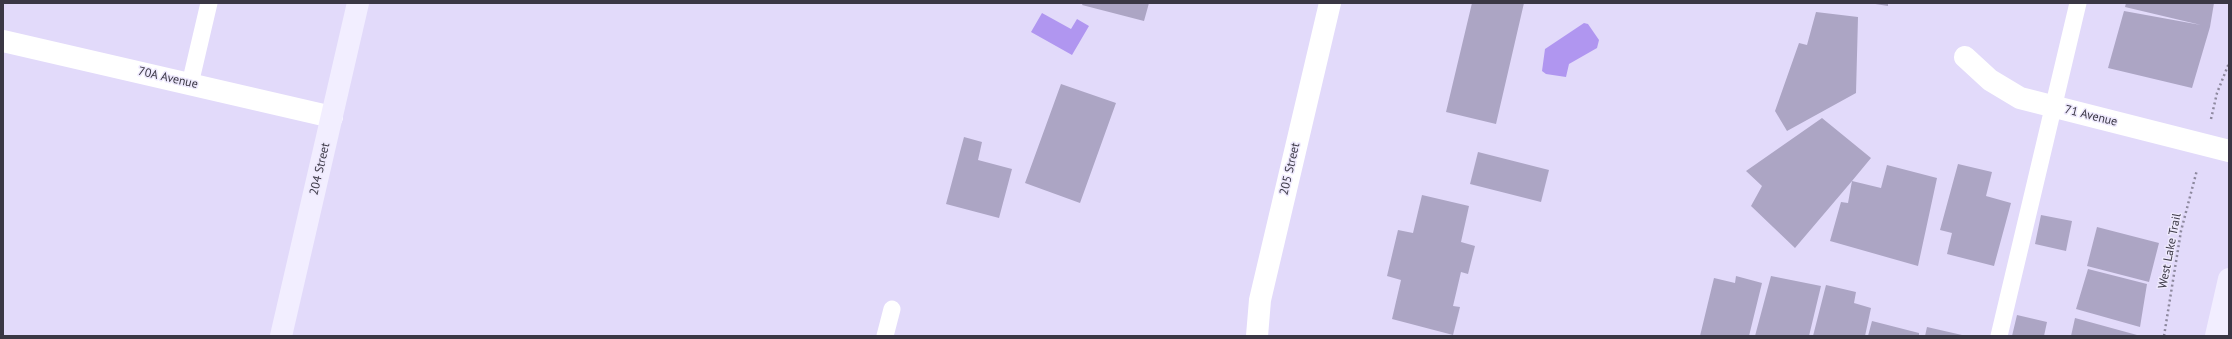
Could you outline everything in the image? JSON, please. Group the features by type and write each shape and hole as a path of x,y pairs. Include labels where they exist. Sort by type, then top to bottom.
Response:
{"street":[{"name":"204 Street","path":"282,336 358,3"},
{"name":"205 Street","path":"1257,336 1260,300 1330,3"},
{"name":"70A Avenue","path":"3,41 332,117"},
{"name":"71 Avenue","path":"1965,57 1990,80 2020,98 2229,151"},
{"path":"2216,336 2229,279"}],"lane":[{"path":"190,84 209,3"},
{"path":"1999,336 2078,3"},
{"path":"885,336 892,308"}],"path":[{"path":"2210,122 2217,93 2229,62"},
{"name":"West Lake Trail","path":"2164,336 2181,231 2197,171"}],"shaded area":[{"path":"1042,13 1071,29 1077,19 1089,26 1072,55 1031,32"},
{"path":"1584,23 1588,24 1599,40 1597,48 1569,64 1566,77 1546,74 1542,71 1545,49"}],"building":[{"path":"1083,3 1149,3 1144,21 1082,5"},
{"path":"1472,3 1524,3 1496,124 1446,112"},
{"path":"1869,3 1888,3 1888,6"},
{"path":"2126,3 2214,3 2210,27 2192,88 2108,68 2124,11 2201,25 2125,7"},
{"path":"1816,12 1858,17 1856,93 1787,131 1775,111 1799,43 1807,45"},
{"path":"1061,84 1116,103 1080,203 1025,183"},
{"path":"1822,118 1871,158 1795,248 1751,206 1762,186 1746,171"},
{"path":"964,137 982,142 978,160 1012,169 999,218 946,204"},
{"path":"1478,152 1549,170 1541,202 1470,184"},
{"path":"1958,164 1992,172 1986,196 2011,203 1994,266 1947,254 1952,233 1940,230"},
{"path":"1887,165 1937,178 1918,266 1830,241 1841,202 1848,203 1852,181 1881,188"},
{"path":"1422,195 1469,206 1461,242 1475,246 1468,274 1461,272 1453,306 1460,307 1453,335 1392,319 1401,280 1387,276 1398,230 1413,233"},
{"path":"2041,215 2072,221 2066,251 2035,244"},
{"path":"2097,227 2159,243 2149,282 2087,266"},
{"path":"2088,269 2147,284 2140,327 2076,309"},
{"path":"1736,276 1762,283 1749,336 1700,336 1714,278 1735,283"},
{"path":"1771,276 1821,286 1809,336 1755,336"},
{"path":"1826,285 1856,292 1854,303 1871,308 1865,336 1813,336"},
{"path":"2017,315 2047,322 2044,336 2012,336"},
{"path":"2075,318 2137,335 2137,336 2071,336"},
{"path":"1872,321 1919,333 1919,336 1868,336"},
{"path":"1927,327 1962,335 1925,336"}]}
